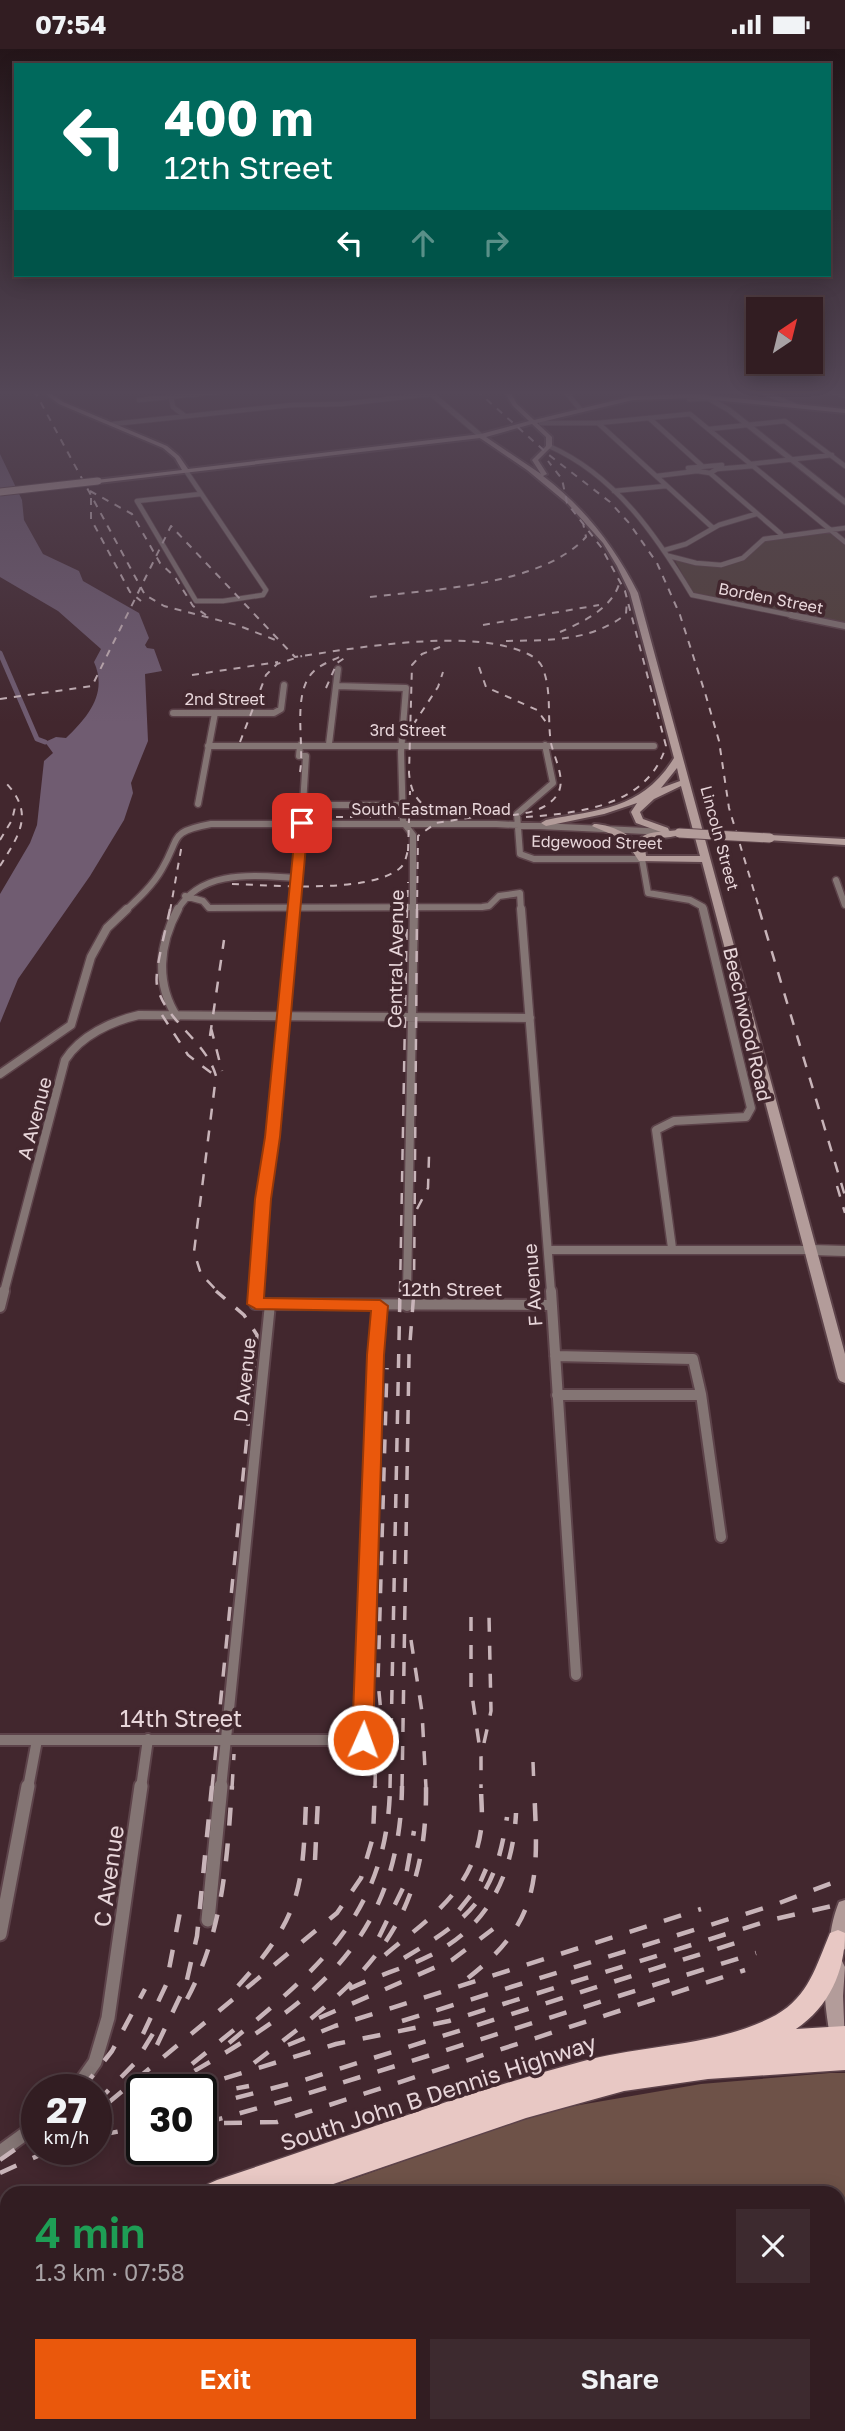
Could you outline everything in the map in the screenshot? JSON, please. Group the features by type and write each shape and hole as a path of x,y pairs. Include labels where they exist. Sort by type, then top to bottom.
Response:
{"highway":[{"path":"737,2044 786,2022 800,2012 824,1983 842,1945"},
{"name":"South John B Dennis Highway","path":"238,2186 523,2089 597,2069 737,2044 843,2048"},
{"name":"South John B Dennis Highway","path":"290,2186 526,2106 624,2079 843,2048"}],"main road":[{"name":"Lincoln Street","path":"572,501 596,529 626,576 641,614 845,1378"},
{"path":"546,823 603,813 643,797 667,779 679,757"},
{"path":"687,786 664,790 636,808 634,815 648,826 679,832 845,842"},
{"path":"597,826 628,838 641,857"},
{"path":"641,857 640,843 648,837 679,832"},
{"name":"Edgewood Street","path":"641,857 706,859"},
{"path":"843,2048 834,1996 845,1908"}],"street":[{"path":"137,501 196,601 223,601 264,595 266,590 206,501"},
{"path":"623,501 669,556 707,566 733,563 758,547 764,539 781,534 845,528"},
{"path":"683,501 713,528"},
{"path":"742,501 781,534"},
{"path":"795,501 845,542"},
{"path":"665,550 673,545 687,544 713,528 756,514"},
{"name":"Borden Street","path":"669,556 692,595 845,626"},
{"path":"208,746 329,744 338,669"},
{"name":"2nd Street","path":"173,713 278,712 281,709 284,685"},
{"name":"Central Avenue","path":"336,686 406,688 402,745 403,823 413,835 407,1306"},
{"path":"198,804 215,713"},
{"name":"3rd Street","path":"329,744 654,746"},
{"path":"300,745 299,756 306,756 303,805 314,809 404,805"},
{"path":"517,823 520,809 553,783 545,745"},
{"path":"299,856 311,834 314,809"},
{"path":"270,1304 256,1304 302,823"},
{"name":"Edgewood Street","path":"517,823 519,852 524,857 641,857"},
{"name":"South Eastman Road","path":"0,1074 74,1021 94,948 107,928 146,891 163,868 172,841 181,832 211,824 546,823 679,832"},
{"name":"Beechwood Road","path":"641,857 648,893 659,898 694,901 703,907 751,1108 746,1117 733,1121 673,1121 656,1130 672,1248"},
{"path":"177,1017 165,998 160,979 168,929 175,910 185,896 211,881 241,877 297,878"},
{"path":"836,880 845,902"},
{"name":"F Avenue","path":"413,907 489,906 499,895 520,893 548,1250 576,1675"},
{"path":"185,896 203,901 209,908 413,907"},
{"name":"A Avenue","path":"0,1307 68,1053 124,1019 139,1016 530,1018"},
{"path":"548,1250 672,1248 845,1251"},
{"name":"12th Street","path":"270,1304 551,1305"},
{"name":"D Avenue","path":"208,1920 270,1304"},
{"name":"14th Street","path":"0,1740 363,1740 375,1367 380,1306"},
{"path":"555,1356 693,1359 701,1395 720,1537"},
{"path":"557,1395 701,1395"},
{"name":"C Avenue","path":"87,2074 95,2062 108,2018 148,1739"},
{"path":"0,1934 37,1740"},
{"path":"0,2152 21,2137"}],"shaded area":[{"path":"0,501 22,501 24,520 43,554 79,571 83,581 139,613 149,638 145,645 154,649 162,671 145,674 148,741 131,783 133,793 124,820 90,876 18,979 0,1023 0,894 30,843 37,825 44,761 53,753 45,742 56,737 66,738 82,722 94,704 99,684 94,662 101,649 58,611 0,577"},
{"path":"828,530 845,545 845,625 694,595 673,557 724,566 781,534"},
{"path":"845,2073 845,2186 333,2186 545,2111 701,2084"}],"waterway":[{"path":"0,653 37,739 45,742"}],"railway":[{"path":"91,501 91,519 130,592 136,597"},
{"path":"94,501 141,587"},
{"path":"109,501 132,514 156,556"},
{"path":"567,501 583,524"},
{"path":"609,501 629,523 657,563 680,615 719,741 729,808 760,911"},
{"path":"370,597 485,582 542,566 566,553 586,537 583,524"},
{"path":"583,524 601,547 620,581"},
{"path":"156,556 171,526 295,657 302,656"},
{"path":"141,587 156,556"},
{"path":"156,556 175,577 193,606 206,615"},
{"path":"526,817 589,809 628,794 644,782 657,766 666,746 625,591 620,581"},
{"path":"560,632 605,606 617,590 620,581"},
{"path":"136,597 141,587"},
{"path":"141,587 145,595 164,606 237,625 278,641"},
{"path":"0,699 92,686 136,597"},
{"path":"136,597 141,601"},
{"path":"506,641 584,635 613,623 626,614 627,600"},
{"path":"483,625 599,605"},
{"path":"302,656 381,645 446,641 504,646 537,660 546,678 551,743 560,776 560,789 550,802 533,811 483,817"},
{"path":"440,647 422,654 412,665 409,773 417,799 440,813"},
{"path":"300,772 301,705 307,680 324,664 343,655"},
{"path":"326,688 337,663 349,655"},
{"path":"240,742 266,675 277,664 302,656"},
{"path":"192,675 278,662"},
{"path":"479,667 486,687 537,710 549,726"},
{"path":"413,725 438,687 443,672"},
{"path":"0,866 18,834 22,815 15,794 6,783"},
{"path":"409,817 410,791"},
{"path":"0,840 12,820 16,803"},
{"path":"322,817 409,817"},
{"path":"408,851 409,817"},
{"path":"409,817 446,817"},
{"path":"417,911 418,836 436,823 474,817"},
{"path":"170,911 182,844"},
{"path":"232,884 318,886 365,882 384,877 399,869 408,850"},
{"path":"407,911 408,882"},
{"path":"170,909 159,959 157,985 168,1009 204,1052 216,1076 194,1252 201,1274 218,1292"},
{"path":"400,1292 407,909"},
{"path":"414,1292 417,909"},
{"path":"759,909 845,1196"},
{"path":"211,1028 224,940"},
{"path":"162,1015 188,1055 214,1075"},
{"path":"210,1036 211,1028"},
{"path":"211,1028 222,1071"},
{"path":"417,1209 428,1188 429,1156"},
{"path":"837,1186 845,1213"},
{"path":"212,1788 257,1335 244,1315 216,1291"},
{"path":"390,1788 400,1291"},
{"path":"402,1788 409,1355 414,1291"},
{"path":"383,1733 378,1682 387,1368"},
{"path":"484,1743 491,1711 489,1616"},
{"path":"471,1617 471,1688 481,1757 481,1786"},
{"path":"411,1640 422,1712 426,1787"},
{"path":"375,1788 376,1741"},
{"path":"232,1788 234,1754"},
{"path":"533,1762 534,1788"},
{"path":"157,2045 186,1984 197,1936 212,1786"},
{"path":"187,1999 209,1948 216,1922 225,1869 232,1786"},
{"path":"112,2100 337,1913 361,1878 373,1837 375,1786"},
{"path":"229,2043 319,1962 362,1903 377,1869 386,1830 390,1786"},
{"path":"189,2074 255,2034 296,2005 331,1973 360,1936 382,1894 397,1844 402,1786"},
{"path":"385,1955 446,1902 468,1870 481,1830 481,1786"},
{"path":"468,1978 493,1957 511,1936 531,1893 536,1845 534,1786"},
{"path":"254,2063 326,2006 356,1978 380,1949 400,1916 415,1879 424,1836 426,1787"},
{"path":"315,1860 318,1799"},
{"path":"238,1986 274,1941 294,1901 303,1857 306,1800"},
{"path":"349,1989 429,1956 467,1931 493,1898 502,1879 514,1836 516,1813"},
{"path":"404,1958 447,1930 476,1903 495,1867 507,1817"},
{"path":"379,1937 404,1886 414,1831"},
{"path":"459,1910 479,1885 486,1869"},
{"path":"402,2021 774,1905 845,1878"},
{"path":"217,2081 336,2044 449,2021 771,1920 845,1903"},
{"path":"288,2045 335,2026 701,1909"},
{"path":"143,2034 166,1985 180,1912"},
{"path":"319,2018 452,1960 493,1929"},
{"path":"217,2103 304,2080 745,1940"},
{"path":"217,2120 756,1953"},
{"path":"224,2123 277,2122 745,1970"},
{"path":"94,2074 112,2051 145,1989"},
{"path":"112,2087 135,2063 157,2027"},
{"path":"192,2064 235,2029"},
{"path":"217,2092 249,2086"},
{"path":"112,2122 126,2116"},
{"path":"112,2133 126,2130"},
{"path":"0,2160 21,2145"},
{"path":"0,2173 21,2163"}],"route":[{"path":"302,823 272,1137 263,1199 256,1304 380,1306 375,1355 363,1740"}]}
